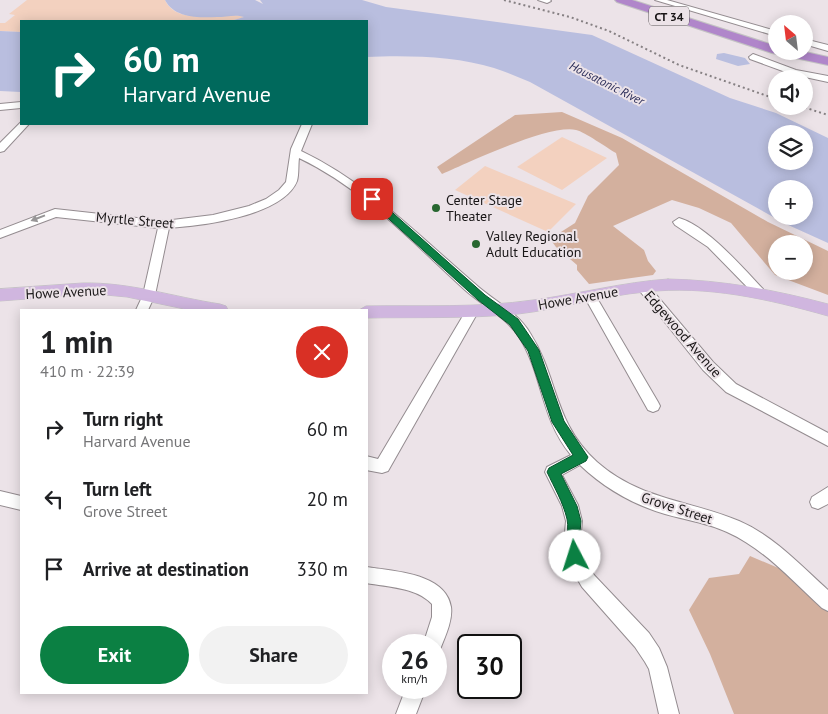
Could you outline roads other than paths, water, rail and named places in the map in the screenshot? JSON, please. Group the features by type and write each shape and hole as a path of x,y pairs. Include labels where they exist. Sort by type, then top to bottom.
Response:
{"highway":[{"name":"CT 34","path":"621,0 720,30 768,42"},
{"name":"CT 34","path":"638,0 768,47"},
{"path":"813,52 828,55"},
{"path":"813,58 828,61"}],"main road":[{"name":"Howe Avenue","path":"368,312 472,312 498,310 672,284 759,292 828,310"},
{"name":"Howe Avenue","path":"0,294 33,294 95,288 146,303 209,309"}],"street":[{"path":"658,0 768,32"},
{"path":"672,4 682,0"},
{"path":"813,44 828,48"},
{"path":"753,57 794,72 828,80"},
{"path":"0,107 20,105"},
{"path":"0,149 23,125"},
{"name":"Myrtle Street","path":"0,234 46,215 64,213 164,225 198,222 259,206 287,190 291,182 295,152 306,125"},
{"name":"Grove Street","path":"295,152 326,168 372,199 474,291 514,322 533,350 558,422 568,440 598,472 653,502 715,520 745,532 828,602"},
{"path":"679,222 695,231 714,246 759,292"},
{"path":"146,303 164,225"},
{"name":"Edgewood Avenue","path":"643,287 708,366 731,388 828,440"},
{"path":"590,296 653,406"},
{"path":"368,463 382,466 472,312"},
{"path":"582,457 553,472 572,513 574,521 572,543 575,556 588,581 642,640 652,654 658,668 669,714"},
{"path":"0,498 20,503"},
{"path":"368,575 429,588 438,594 443,606 435,634"},
{"path":"406,714 412,699"}],"water":[{"name":"Housatonic River","path":"165,0 255,0 263,4 260,0 362,0 386,7 592,35 730,98 768,110 768,115 780,115 801,125 768,125 768,170 813,170 813,131 828,138 828,243 788,225 813,225 813,180 768,180 768,214 516,76 494,68 464,61 414,56 368,57 368,20 234,20 244,17 195,17 181,14 169,6"},
{"path":"0,31 20,32 20,92 0,91"},
{"path":"724,53 745,58 750,64 738,66 716,59 717,54"}],"railway":[{"path":"504,0 570,17 609,31 679,65 768,96"},
{"path":"813,110 828,115"}],"place":[{"name":"Center Stage Theater","path":"436,208"},
{"name":"Valley Regional Adult Education","path":"476,244"}]}
